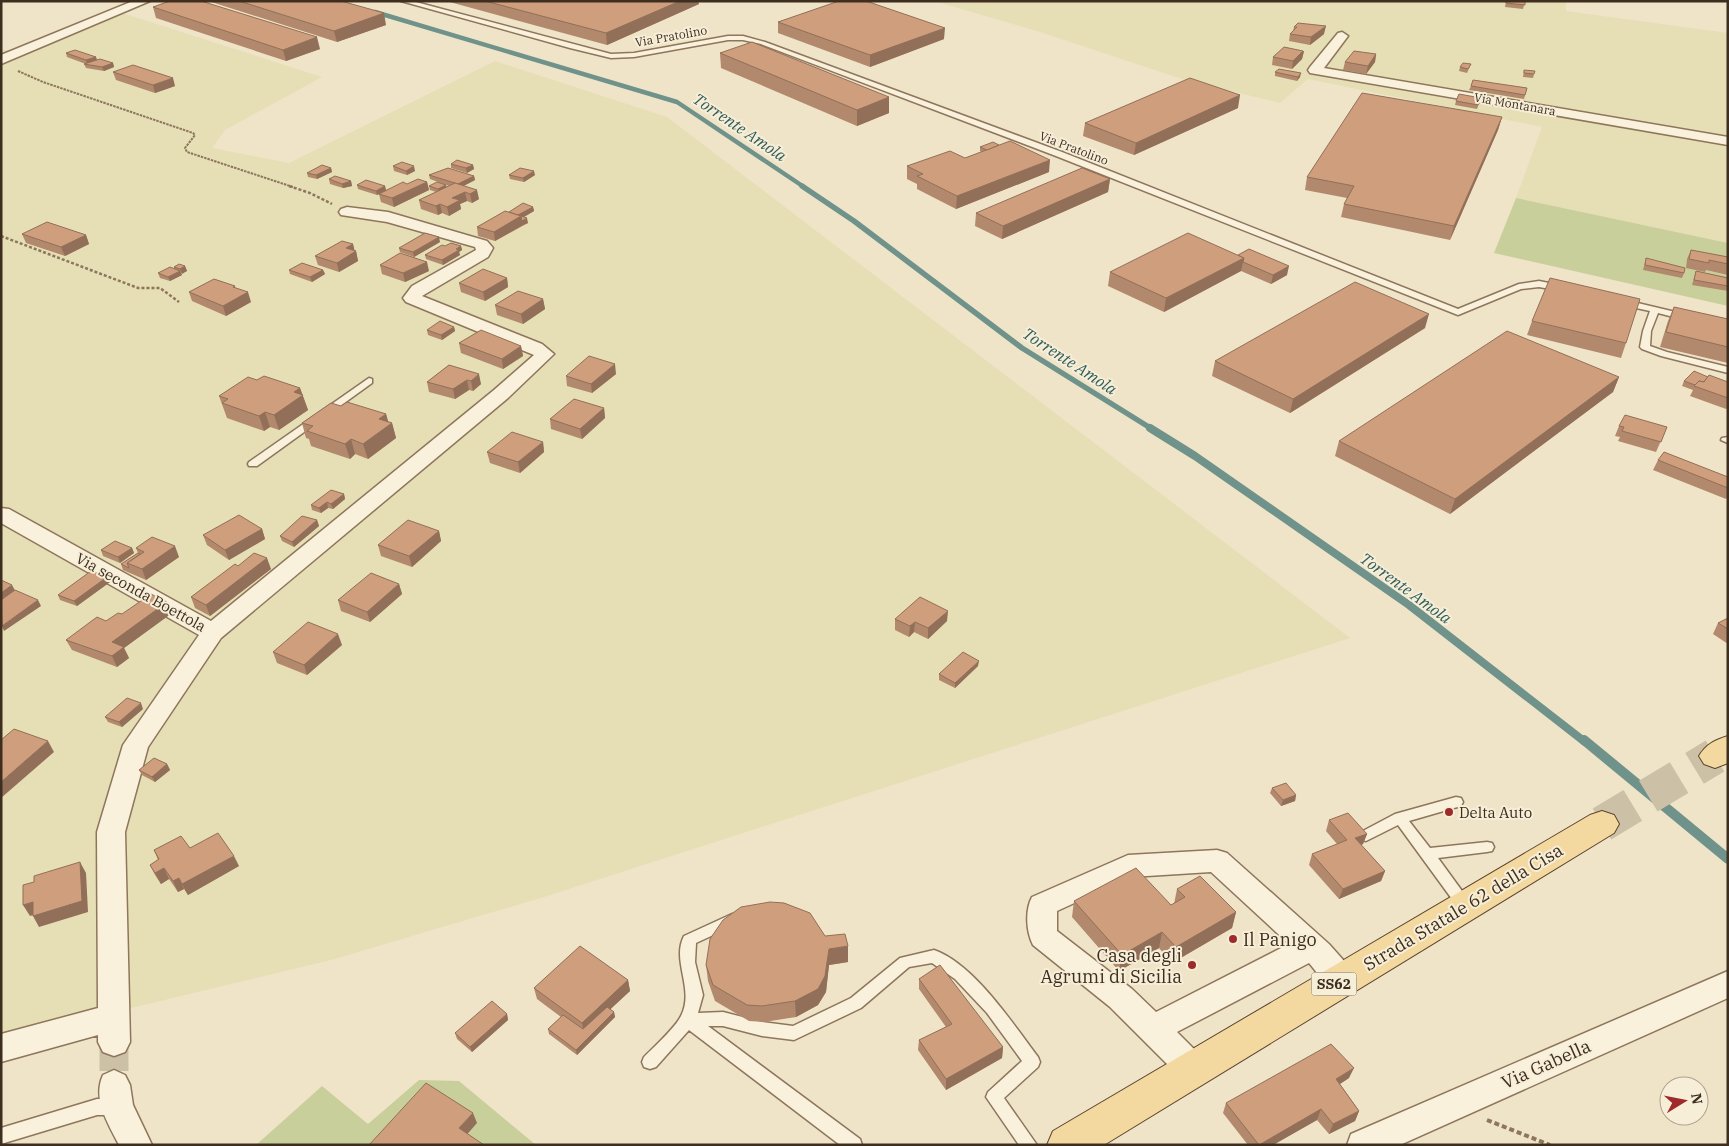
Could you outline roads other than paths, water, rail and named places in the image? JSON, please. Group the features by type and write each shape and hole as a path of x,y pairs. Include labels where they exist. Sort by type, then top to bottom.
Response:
{"main road":[{"name":"Strada Statale 62 della Cisa","path":"1067,1145 1602,824"}],"street":[{"path":"1,60 144,1"},
{"name":"Via Montanara","path":"1342,36 1315,70 1728,140"},
{"path":"212,632 501,394 545,354 536,348 412,298 418,290 482,253 484,248 481,244 388,217 347,212"},
{"name":"Via seconda Boettola","path":"1,514 82,558 158,604 212,632 136,745 111,832 114,1029 1,1048"},
{"path":"1193,1069 1121,998 1043,936 1042,905 1128,866 1217,861 1312,947 1342,980"},
{"path":"1153,1029 1312,947"},
{"name":"Via Gabella","path":"1363,1145 1728,984"},
{"path":"116,1096 136,1145"}],"lane":[{"name":"Via Pratolino","path":"404,1 611,56 634,55 728,38 743,38 763,43 1059,154 1458,312 1519,286 1539,284 1570,290"},
{"path":"1618,302 1693,319"},
{"path":"1655,310 1644,347 1728,370"},
{"path":"253,464 369,381"},
{"path":"1366,836 1400,818 1456,802"},
{"path":"1400,818 1465,906"},
{"path":"1426,854 1487,847"},
{"path":"650,1062 688,1020 695,996 688,962 689,940 744,913"},
{"path":"688,1020 723,1019 762,1029 794,1033 856,1004 905,962 934,956 960,974 992,1008 1032,1062 994,1097 1029,1145"},
{"path":"688,1020 854,1145"},
{"path":"1,1136 97,1107 116,1096"}],"waterway":[{"name":"Torrente Amola","path":"375,12 677,102 804,187"},
{"name":"Torrente Amola","path":"802,186 854,221 1022,348 1152,429"},
{"name":"Torrente Amola","path":"1150,428 1195,456 1409,605 1585,742"},
{"name":"Torrente Amola","path":"1584,740 1728,859"}],"tunnel":[{"path":"1602,824 1715,756"},
{"path":"114,1042 114,1085"}],"place":[{"name":"Delta Auto","path":"1449,812"},
{"name":"Il Panigo","path":"1233,939"},
{"name":"Casa degli Agrumi di Sicilia","path":"1192,965"}]}
